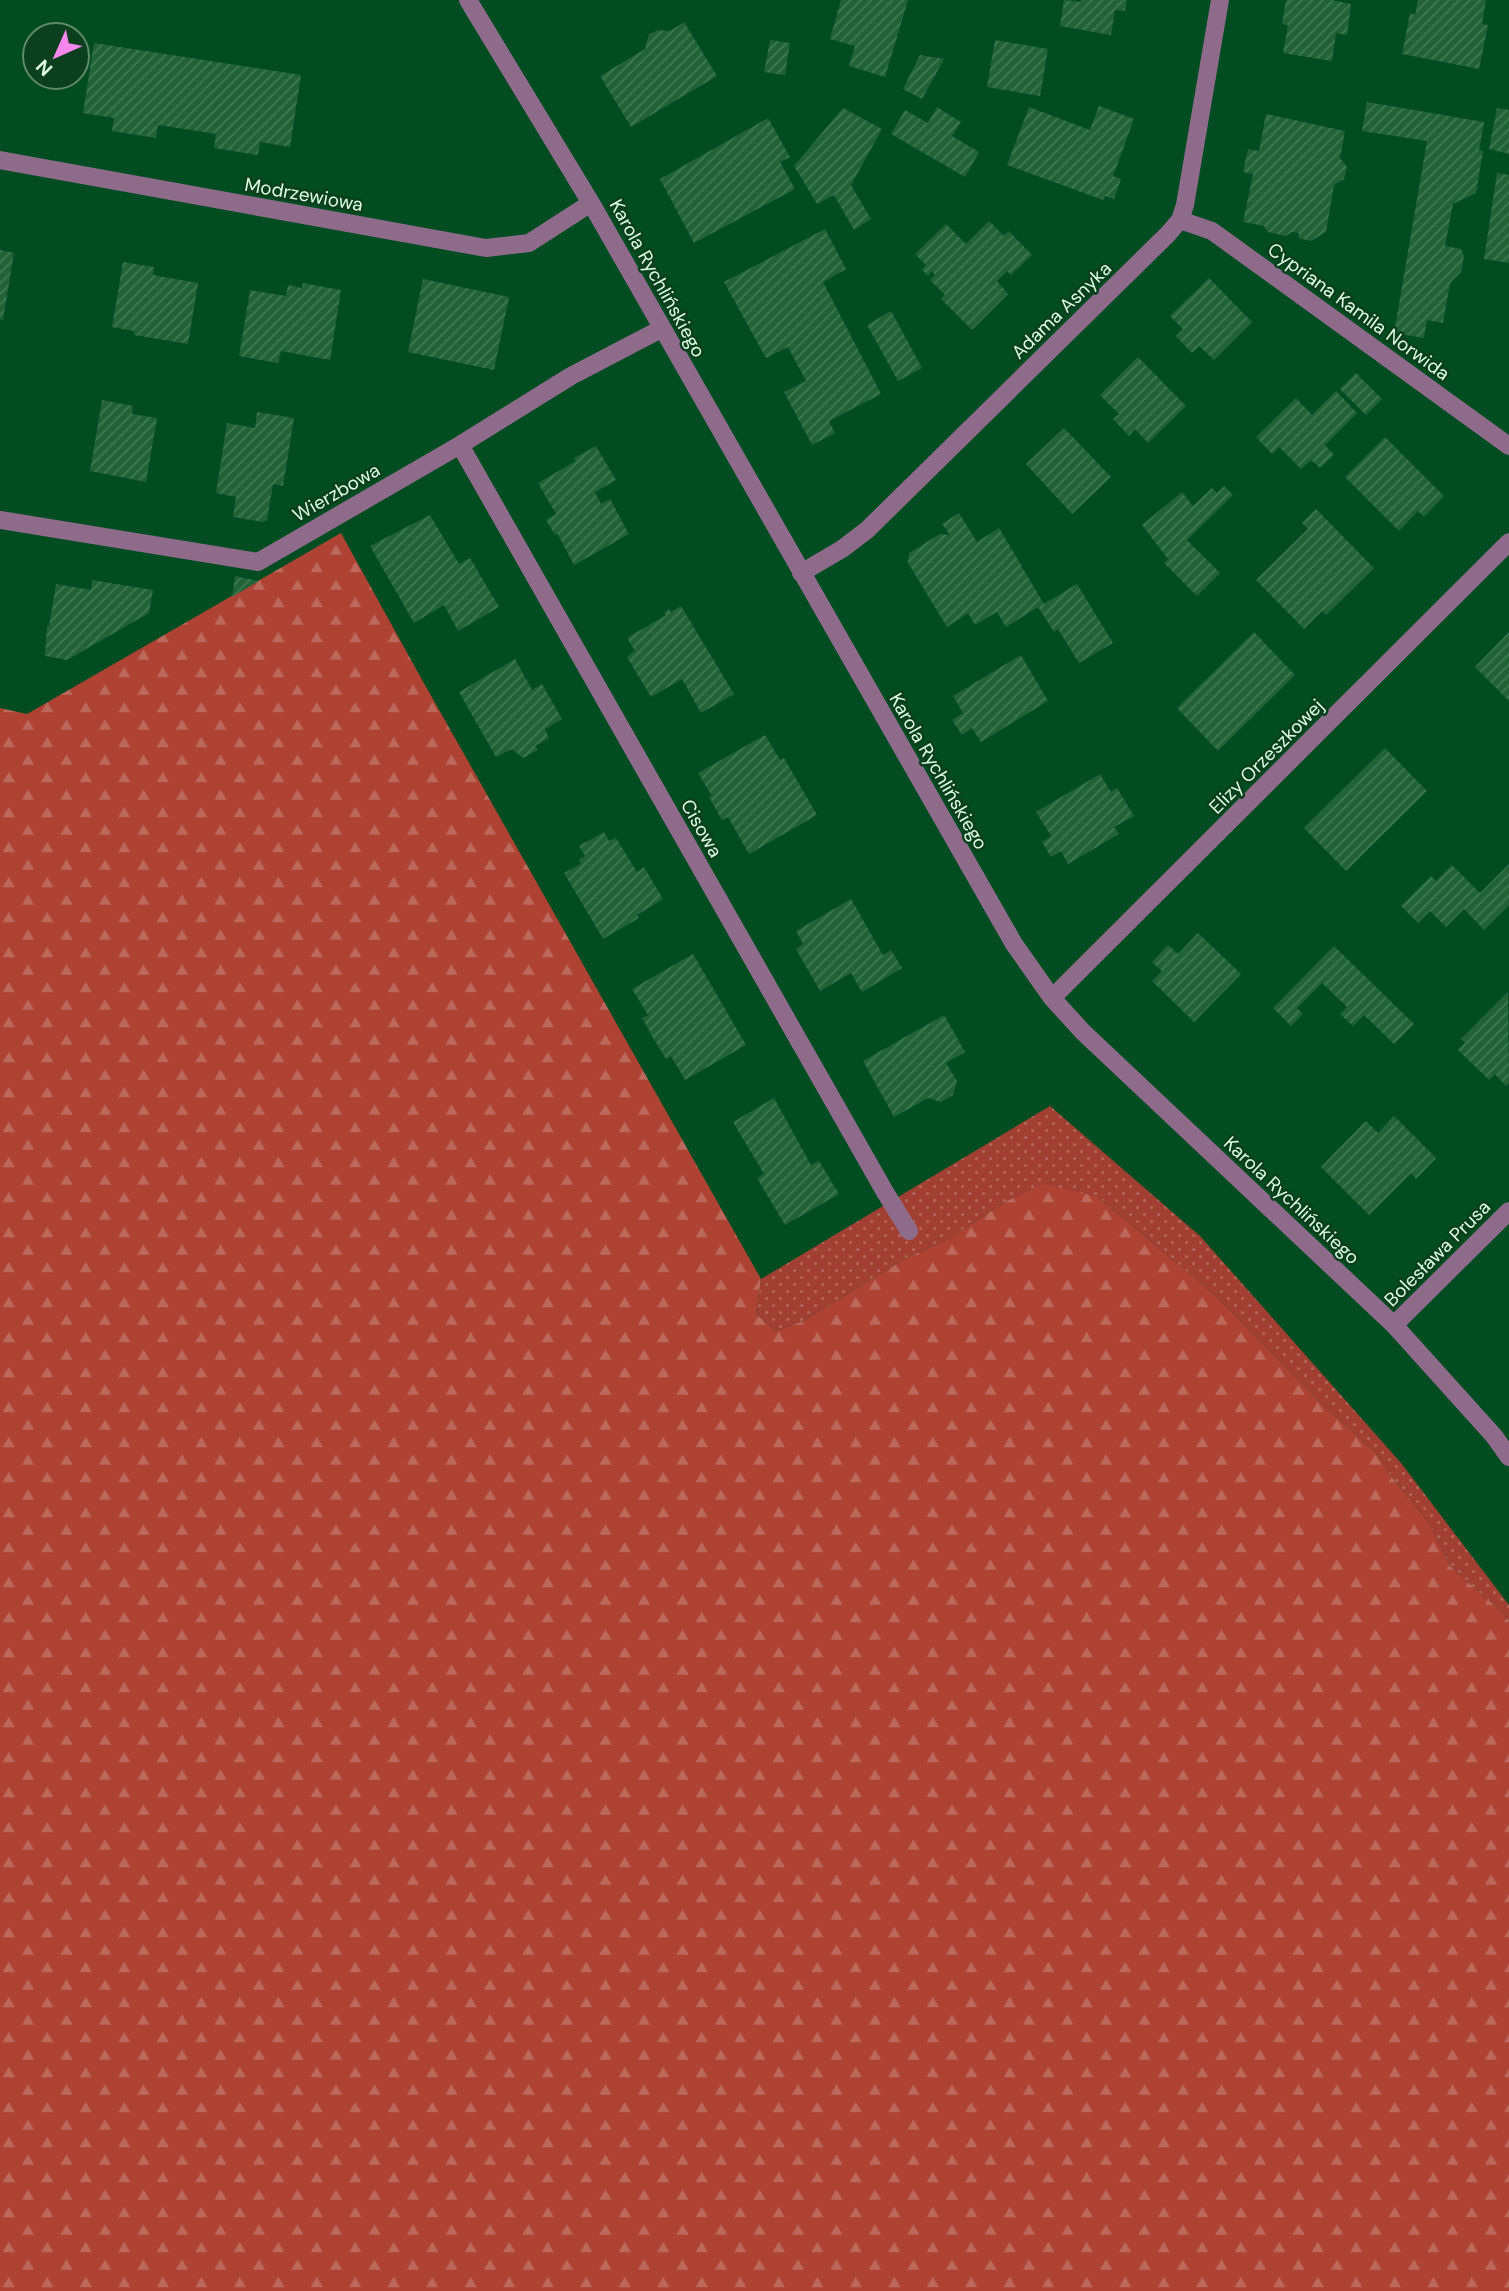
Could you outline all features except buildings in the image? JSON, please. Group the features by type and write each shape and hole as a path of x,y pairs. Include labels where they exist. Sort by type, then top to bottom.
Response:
{"street":[{"name":"Karola Rychlińskiego","path":"468,0 591,203 1014,944 1052,998 1083,1032 1394,1325 1494,1436 1509,1457"},
{"name":"Adama Asnyka","path":"801,573 842,549 867,530 1180,220 1185,205 1220,0"},
{"name":"Modrzewiowa","path":"0,160 486,248 529,243 591,203"},
{"name":"Cypriana Kamila Norwida","path":"1180,220 1212,231 1509,446"},
{"name":"Wierzbowa","path":"0,520 258,562 460,445 571,376 661,329"},
{"name":"Cisowa","path":"460,445 909,1231"},
{"name":"Elizy Orzeszkowej","path":"1052,998 1509,542"},
{"name":"Bolesława Prusa","path":"1394,1325 1509,1211"}],"shaded area":[{"path":"1050,1106 1200,1236 1401,1463 1509,1605 1509,1623 1503,1613 1450,1566 1429,1523 1375,1452 1324,1406 1215,1295 1098,1197 1005,1202 948,1239 908,1257 803,1321 776,1331 756,1314 761,1279"}],"green space":[{"path":"341,533 761,1279 756,1314 776,1331 803,1321 908,1257 948,1239 1005,1202 1044,1184 1098,1197 1215,1295 1324,1406 1375,1452 1429,1523 1450,1566 1503,1613 1509,1623 1509,2291 0,2291 0,708 27,714"}]}
